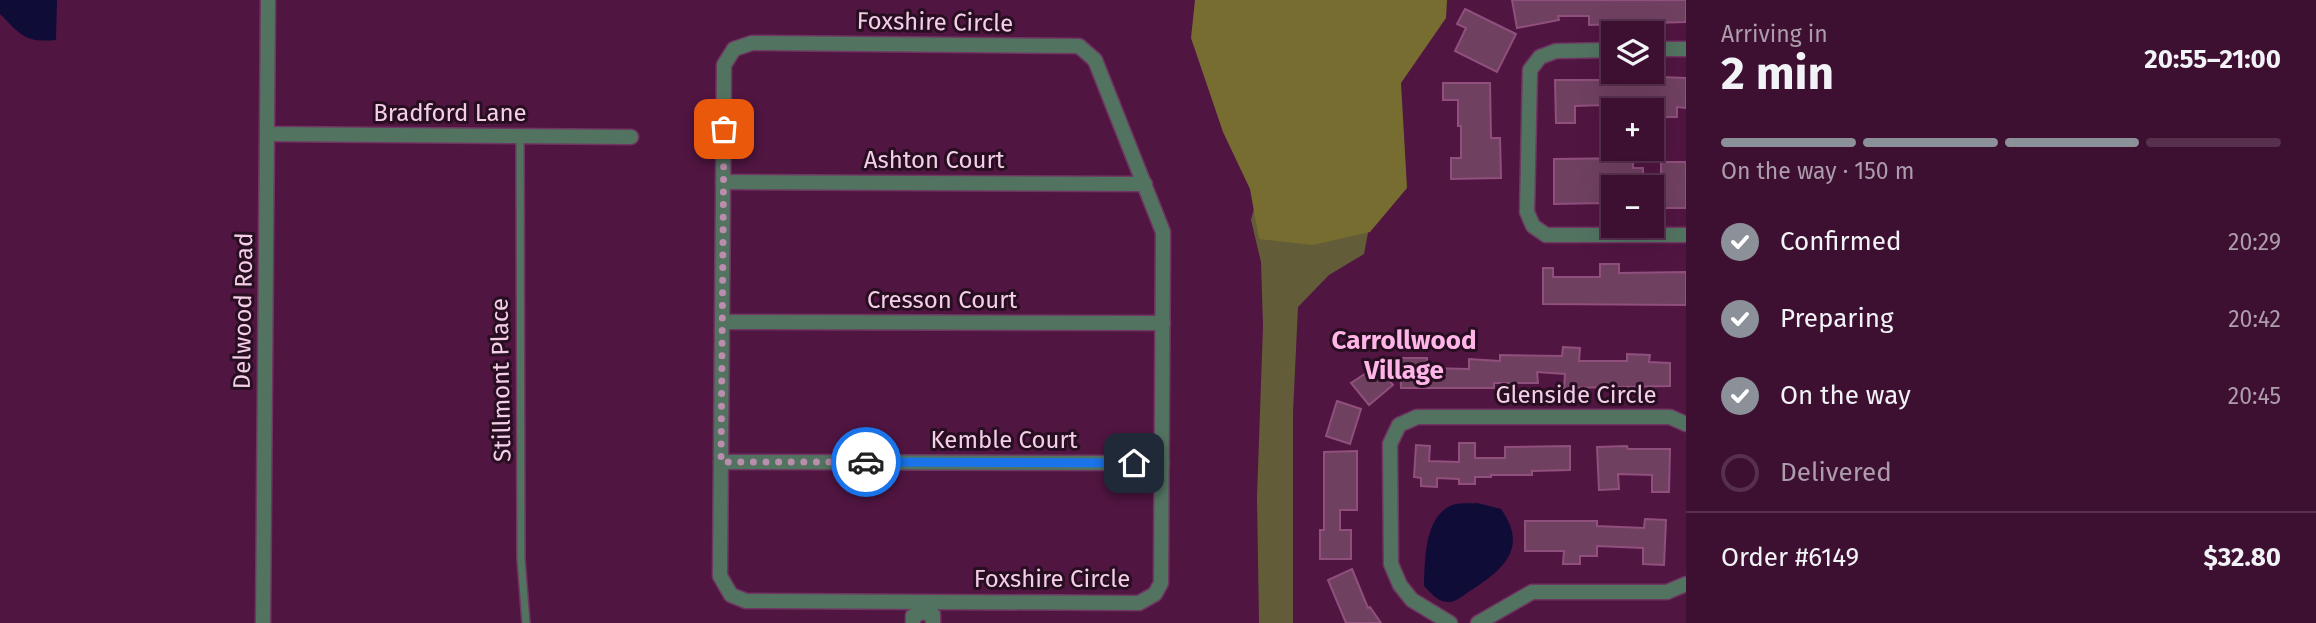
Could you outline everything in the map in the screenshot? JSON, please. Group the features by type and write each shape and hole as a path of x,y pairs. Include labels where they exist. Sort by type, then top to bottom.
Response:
{"street":[{"name":"Delwood Road","path":"263,623 268,0"},
{"name":"Foxshire Circle","path":"752,43 1079,46 1095,60 1163,232 1161,583 1155,594 1139,603 927,612 746,601 730,595 720,576 723,182 724,65 734,49 752,43"},
{"path":"1664,50 1686,49"},
{"path":"1601,50 1556,51 1540,57 1530,70 1527,212 1533,226 1546,235 1686,235"},
{"name":"Bradford Lane","path":"268,134 631,137"},
{"name":"Ashton Court","path":"723,182 1145,184"},
{"name":"Cresson Court","path":"722,322 1163,323"},
{"name":"Glenside Circle","path":"1450,623 1412,600 1400,585 1391,564 1390,444 1399,425 1417,417 1670,417 1686,424"},
{"name":"Kemble Court","path":"721,462 1162,463"},
{"path":"1478,623 1532,592 1667,592 1686,584"},
{"path":"913,623 913,616 927,612"}],"lane":[{"name":"Stillmont Place","path":"520,136 519,302 523,342 521,559 526,623"}],"shaded area":[{"path":"0,0 57,0 56,40 37,40 24,36 0,14"},
{"path":"1195,0 1447,0 1446,18 1401,83 1407,188 1370,232 1313,245 1259,239 1250,189 1223,132 1191,38"},
{"path":"1262,178 1374,201 1364,254 1329,275 1298,307 1293,412 1293,623 1259,623 1257,497 1263,326 1261,262 1251,220"},
{"path":"1477,503 1501,509 1513,535 1512,547 1502,566 1493,575 1456,600 1442,601 1424,586 1426,553 1431,530 1441,512 1450,506"}],"building":[{"path":"1512,0 1686,0 1686,22 1601,21 1601,25 1589,25 1589,16 1558,16 1559,20 1517,28"},
{"path":"1465,9 1516,34 1497,72 1455,51 1466,28 1457,24"},
{"path":"1664,77 1686,78 1686,108 1677,107 1677,117 1664,117 1664,98 1601,98 1601,105 1575,106 1575,123 1556,123 1555,80 1601,80 1601,84 1664,84"},
{"path":"1443,83 1490,83 1491,138 1500,138 1501,178 1451,179 1451,158 1461,158 1461,126 1458,126 1458,100 1443,100"},
{"path":"1554,159 1633,161 1633,168 1643,168 1643,175 1601,175 1601,203 1554,204"},
{"path":"1661,162 1686,162 1686,208 1664,208 1664,175 1661,175"},
{"path":"1600,264 1619,264 1619,273 1686,272 1686,305 1543,304 1543,268 1553,268 1553,277 1600,277"},
{"path":"1563,347 1580,348 1579,361 1627,361 1627,354 1650,355 1649,362 1670,363 1670,386 1564,388 1565,374 1537,372 1538,383 1494,383 1494,388 1401,388 1400,358 1427,358 1427,368 1469,369 1469,359 1500,361 1500,355 1562,356"},
{"path":"1377,366 1393,385 1369,405 1351,383"},
{"path":"1337,401 1361,409 1350,444 1326,436"},
{"path":"1459,443 1475,443 1475,458 1505,458 1505,447 1570,446 1570,470 1532,471 1532,475 1475,477 1475,484 1459,484 1459,479 1437,478 1437,487 1421,486 1421,478 1414,477 1416,445 1430,446 1429,461 1459,462"},
{"path":"1627,446 1628,449 1670,449 1669,492 1652,492 1652,475 1618,474 1619,489 1599,490 1597,447"},
{"path":"1357,451 1357,510 1340,510 1340,530 1351,530 1351,559 1320,559 1320,530 1324,530 1324,452"},
{"path":"1645,519 1666,520 1664,565 1643,564 1643,548 1597,546 1597,556 1580,556 1580,564 1563,564 1564,551 1525,551 1525,521 1597,521 1597,526 1644,528"},
{"path":"1352,569 1368,608 1370,607 1381,623 1346,623 1328,580"}],"way so far":[{"path":"724,129 721,462 866,462"}],"district":[{"name":"Carrollwood Village","path":"1404,355"}],"route":[{"path":"866,462 1134,463"}]}
